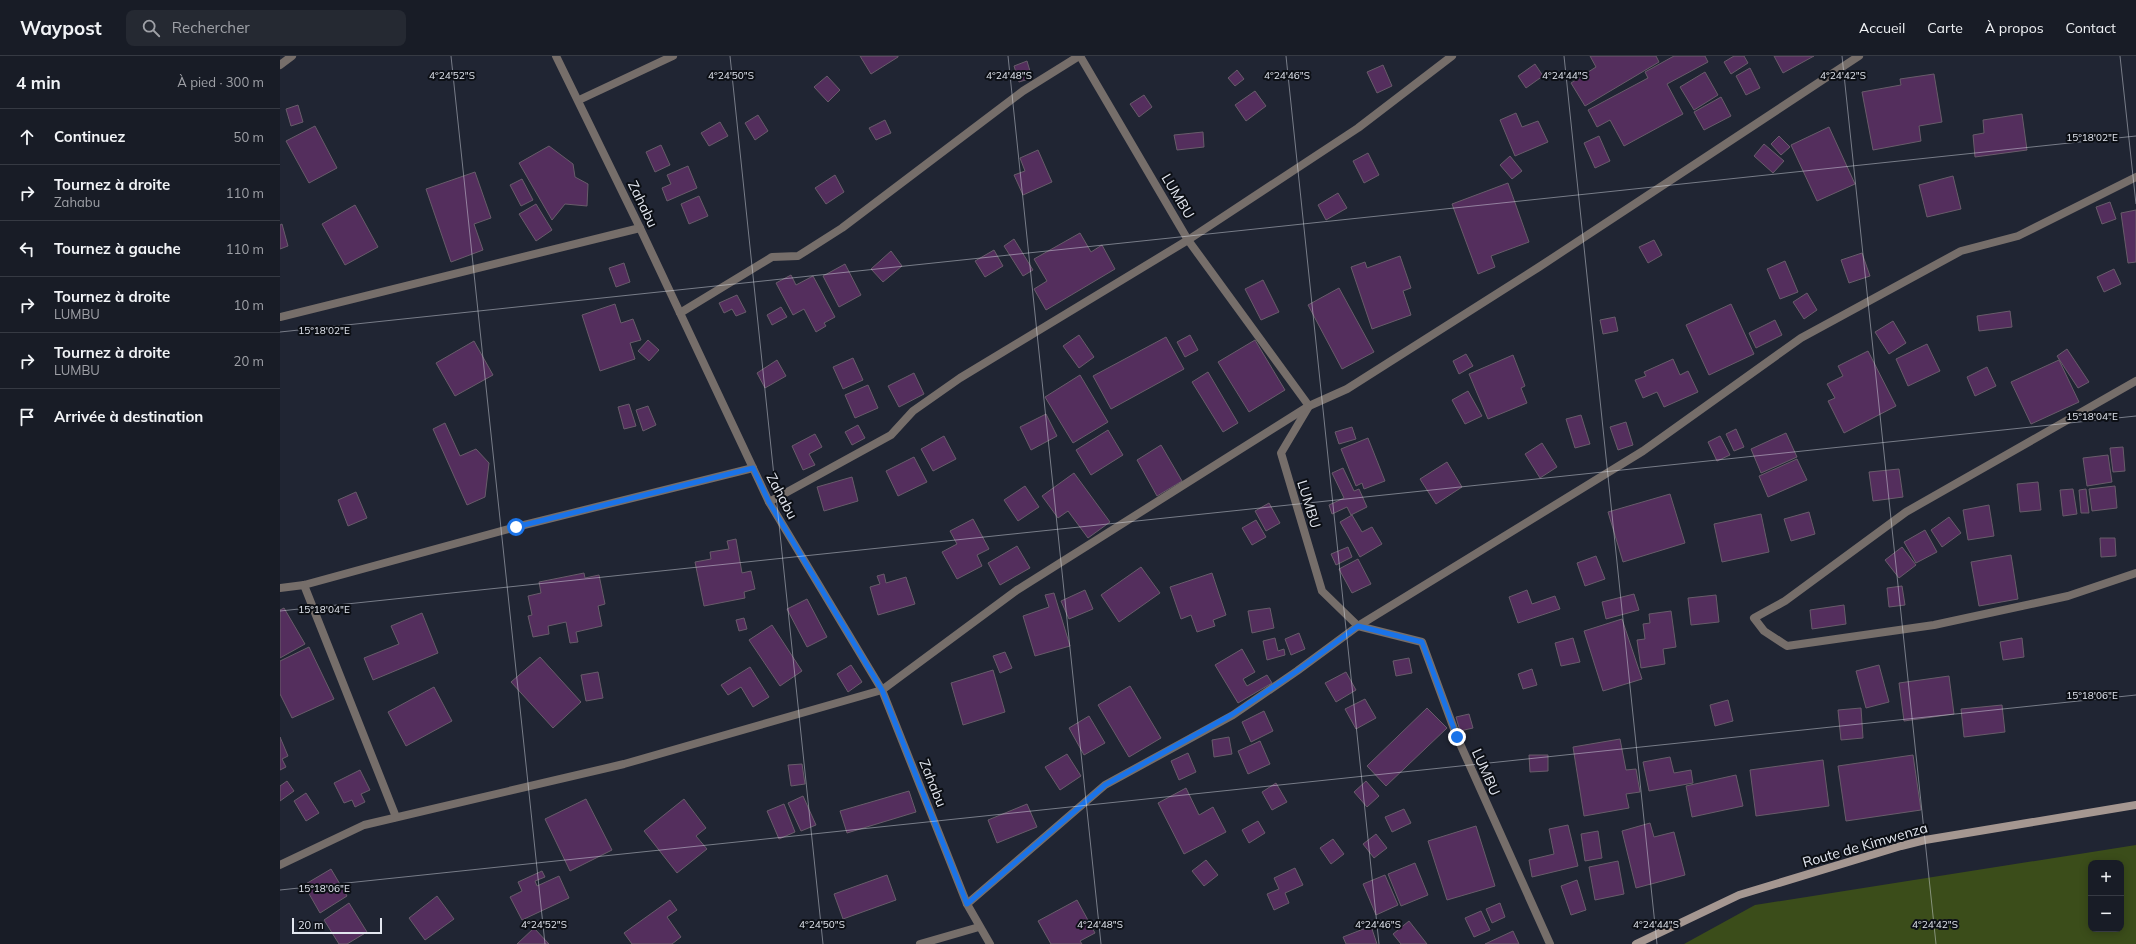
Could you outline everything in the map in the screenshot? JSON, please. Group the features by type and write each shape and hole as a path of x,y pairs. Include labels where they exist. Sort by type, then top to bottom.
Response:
{"street":[{"path":"280,65 292,56"},
{"name":"Zahabu","path":"556,56 579,100 769,502 882,690 967,904 990,944"},
{"path":"579,100 673,56"},
{"path":"680,313 772,257 798,256 842,228 1023,91 1079,56"},
{"name":"LUMBU","path":"1079,56 1188,240 1309,406 1280,453 1322,591 1358,626 1422,642 1457,737 1550,944"},
{"path":"769,502 891,435 913,411 960,378 1188,240 1358,128 1452,56"},
{"path":"280,865 352,829 396,817 624,764 882,690 1017,590 1309,406 1347,389 1387,364 1539,267 1859,56"},
{"path":"967,904 1105,785 1233,714 1297,671 1358,626 1643,451 1801,338 1961,251 2018,236 2136,176"},
{"path":"280,317 640,228"},
{"path":"2136,381 1906,512 1785,601 1754,618 1764,631 1786,646 1934,625 2068,596 2136,574"},
{"path":"280,588 304,585 516,527 753,468"},
{"path":"304,585 396,817"},
{"name":"Route de Kimwenza","path":"1636,944 1739,895 1901,846 1925,840 2136,806"},
{"path":"920,944 979,927"}],"green space":[{"path":"2136,845 2136,944 1684,944 1755,905"}],"building":[{"path":"860,56 898,56 898,57 871,74"},
{"path":"1590,56 1656,56 1659,62 1585,106 1571,83 1596,67"},
{"path":"1674,56 1705,56 1708,62 1667,84 1683,114 1624,146 1610,120 1597,127 1588,110 1648,78 1645,72"},
{"path":"1734,56 1744,56 1748,63 1731,74 1724,62"},
{"path":"1774,56 1814,56 1783,73"},
{"path":"1027,61 1032,78 1019,82 1014,66"},
{"path":"1535,64 1543,76 1526,88 1518,76"},
{"path":"1383,65 1392,86 1377,93 1367,72"},
{"path":"1750,68 1760,88 1746,95 1736,76"},
{"path":"1237,70 1244,79 1235,86 1228,78"},
{"path":"1705,72 1718,95 1694,110 1680,87"},
{"path":"1934,74 1942,122 1919,126 1921,141 1873,150 1862,92 1901,85 1900,79"},
{"path":"827,76 840,90 828,102 814,87"},
{"path":"1255,91 1266,106 1246,121 1235,105"},
{"path":"1144,95 1152,107 1139,117 1130,104"},
{"path":"1721,97 1731,116 1704,130 1694,112"},
{"path":"298,105 303,122 291,126 286,109"},
{"path":"1516,113 1522,127 1538,121 1548,142 1515,156 1500,120"},
{"path":"2022,114 2027,150 1975,157 1973,135 1984,133 1983,120"},
{"path":"758,115 768,131 755,140 745,123"},
{"path":"885,120 891,133 876,140 869,128"},
{"path":"720,122 728,136 709,146 701,133"},
{"path":"315,126 337,168 309,183 286,141"},
{"path":"1829,127 1855,184 1817,201 1791,145"},
{"path":"1203,132 1204,147 1177,150 1174,135"},
{"path":"1599,136 1610,161 1595,168 1584,143"},
{"path":"1779,136 1790,147 1781,155 1771,144"},
{"path":"1764,144 1784,161 1773,173 1754,156"},
{"path":"661,145 670,165 655,172 646,152"},
{"path":"549,146 573,164 575,177 588,184 587,206 565,204 552,220 519,163"},
{"path":"1038,150 1052,182 1023,195 1014,175 1025,171 1020,158"},
{"path":"1368,153 1379,175 1364,183 1353,161"},
{"path":"1510,156 1522,171 1512,179 1500,165"},
{"path":"688,166 697,188 667,201 662,188 671,184 667,175"},
{"path":"475,172 491,218 474,224 483,250 451,262 426,189"},
{"path":"835,175 844,192 826,204 815,188"},
{"path":"1953,176 1961,209 1927,217 1919,185"},
{"path":"522,179 533,200 521,206 510,185"},
{"path":"1508,183 1529,242 1491,256 1495,267 1478,274 1452,204"},
{"path":"1338,193 1347,208 1326,220 1318,205"},
{"path":"699,196 708,216 689,224 681,204"},
{"path":"2110,202 2116,219 2102,224 2096,207"},
{"path":"536,204 552,230 536,241 519,214"},
{"path":"355,205 378,247 345,265 322,224"},
{"path":"2136,210 2136,262 2128,263 2121,213"},
{"path":"282,224 288,246 280,249 280,225"},
{"path":"1080,233 1091,252 1102,245 1115,269 1046,310 1034,289 1047,281 1034,259"},
{"path":"1014,239 1033,270 1023,276 1004,246"},
{"path":"1654,240 1662,255 1648,263 1639,247"},
{"path":"994,250 1003,266 985,277 975,261"},
{"path":"891,251 902,266 883,282 871,269"},
{"path":"1862,253 1870,276 1849,283 1841,260"},
{"path":"1400,256 1411,288 1403,291 1411,315 1372,329 1351,267 1365,262 1367,268"},
{"path":"1785,261 1798,292 1780,299 1767,269"},
{"path":"624,263 630,282 616,287 609,268"},
{"path":"845,264 861,295 839,307 823,276"},
{"path":"2114,269 2121,284 2104,292 2097,277"},
{"path":"791,275 796,285 813,276 835,317 824,323 826,326 816,332 804,309 793,315 776,283"},
{"path":"1263,280 1279,312 1261,320 1245,289"},
{"path":"1339,288 1374,352 1342,369 1308,305"},
{"path":"1807,293 1817,310 1804,319 1793,302"},
{"path":"737,295 746,312 736,316 732,309 724,313 719,303"},
{"path":"615,304 621,323 633,319 641,340 630,343 635,359 600,371 582,315"},
{"path":"1731,304 1754,354 1709,375 1686,325"},
{"path":"781,307 787,317 772,325 767,315"},
{"path":"2010,311 2012,327 1979,331 1977,316"},
{"path":"1615,317 1618,331 1603,334 1600,320"},
{"path":"1775,320 1782,335 1756,348 1749,333"},
{"path":"1893,321 1906,343 1889,354 1875,332"},
{"path":"1079,335 1094,357 1079,368 1063,346"},
{"path":"1190,335 1198,350 1185,357 1177,342"},
{"path":"1166,337 1184,369 1111,409 1093,376"},
{"path":"648,340 659,350 649,361 638,351"},
{"path":"1255,340 1285,390 1249,412 1218,362"},
{"path":"474,341 493,375 455,396 436,363"},
{"path":"1927,344 1940,371 1908,386 1896,359"},
{"path":"2067,349 2089,382 2078,388 2057,356"},
{"path":"1868,351 1896,406 1844,433 1828,401 1835,398 1827,384 1843,376 1838,366"},
{"path":"1466,354 1473,366 1459,374 1453,361"},
{"path":"1513,355 1525,386 1521,388 1527,403 1488,419 1469,374"},
{"path":"853,358 863,380 843,389 833,367"},
{"path":"1673,359 1680,375 1688,371 1698,392 1664,407 1657,392 1643,398 1635,380 1646,376 1644,372"},
{"path":"777,360 786,376 765,388 757,373"},
{"path":"2059,360 2079,402 2031,424 2011,382"},
{"path":"1987,367 1996,386 1975,396 1967,377"},
{"path":"1208,372 1238,423 1223,432 1192,382"},
{"path":"914,373 924,394 899,407 888,386"},
{"path":"1080,375 1108,422 1073,443 1045,397"},
{"path":"868,385 878,408 855,418 845,395"},
{"path":"1468,391 1482,416 1465,424 1452,400"},
{"path":"629,404 636,426 624,429 618,407"},
{"path":"648,406 656,425 643,431 636,410"},
{"path":"1046,414 1057,436 1031,450 1020,427"},
{"path":"1581,415 1590,444 1575,448 1566,419"},
{"path":"1626,422 1633,445 1618,450 1610,427"},
{"path":"445,423 460,456 476,449 489,463 485,497 467,505 433,429"},
{"path":"858,425 865,438 852,445 845,432"},
{"path":"1352,427 1356,439 1339,444 1335,432"},
{"path":"1736,429 1744,447 1734,451 1726,434"},
{"path":"1108,430 1123,455 1091,475 1076,450"},
{"path":"1786,433 1797,457 1761,473 1751,449"},
{"path":"815,434 822,447 809,454 815,465 803,470 792,446"},
{"path":"944,436 956,459 933,471 921,449"},
{"path":"1720,436 1730,455 1717,461 1708,442"},
{"path":"1368,438 1385,481 1364,489 1362,483 1356,486 1341,449"},
{"path":"1542,443 1557,467 1540,478 1525,454"},
{"path":"1161,445 1182,481 1157,496 1137,460"},
{"path":"2123,447 2125,471 2113,472 2110,448"},
{"path":"2108,455 2112,482 2087,486 2083,458"},
{"path":"914,457 927,482 898,496 886,471"},
{"path":"1797,459 1807,480 1768,497 1759,476"},
{"path":"1447,462 1462,487 1436,504 1420,479"},
{"path":"1343,468 1354,491 1359,489 1367,507 1351,515 1347,507 1332,514 1329,505 1344,498 1332,473"},
{"path":"1899,469 1903,497 1873,501 1869,472"},
{"path":"1074,473 1110,522 1088,538 1068,511 1058,518 1042,496"},
{"path":"852,477 858,501 824,511 817,487"},
{"path":"2038,482 2041,510 2020,512 2017,484"},
{"path":"1025,486 1039,507 1018,521 1004,500"},
{"path":"2115,486 2117,508 2092,511 2089,489"},
{"path":"2073,489 2077,514 2063,516 2060,490"},
{"path":"2086,489 2089,513 2081,513 2079,490"},
{"path":"356,492 367,518 348,526 338,500"},
{"path":"1670,494 1685,543 1623,562 1608,512"},
{"path":"1269,503 1280,523 1266,531 1255,511"},
{"path":"1989,505 1994,536 1968,540 1963,510"},
{"path":"1809,512 1815,534 1791,541 1784,519"},
{"path":"1761,514 1769,552 1722,562 1714,524"},
{"path":"1352,515 1362,532 1372,527 1382,544 1360,557 1340,522"},
{"path":"1949,517 1961,533 1942,547 1931,530"},
{"path":"973,519 989,549 977,555 982,566 957,579 942,552 957,544 950,531"},
{"path":"1256,520 1266,537 1252,545 1242,528"},
{"path":"1925,530 1937,552 1916,563 1904,542"},
{"path":"2100,538 2115,538 2116,556 2101,557"},
{"path":"736,539 742,573 751,571 755,589 744,592 745,598 704,606 695,562 711,559 710,552 729,549 727,541"},
{"path":"1017,546 1030,568 1000,585 988,563"},
{"path":"1348,547 1352,557 1336,565 1331,554"},
{"path":"1902,547 1916,565 1899,578 1885,560"},
{"path":"2011,555 2018,599 1979,606 1971,562"},
{"path":"1596,556 1605,579 1585,586 1577,563"},
{"path":"1358,559 1371,584 1352,593 1339,569"},
{"path":"1141,567 1160,593 1119,622 1101,595"},
{"path":"584,573 585,578 599,575 605,604 598,606 602,626 576,632 578,642 570,643 566,622 548,626 549,634 533,637 528,616 532,615 528,596 541,593 539,582"},
{"path":"1212,573 1226,615 1213,620 1215,626 1197,632 1191,615 1181,619 1170,587"},
{"path":"884,574 886,583 906,577 915,604 878,615 870,587 880,584 877,576"},
{"path":"1902,586 1905,605 1889,607 1887,588"},
{"path":"1085,590 1093,609 1069,619 1061,601"},
{"path":"1527,590 1532,604 1555,596 1560,609 1518,623 1509,597"},
{"path":"1054,593 1070,646 1035,656 1023,616 1049,607 1045,595"},
{"path":"1634,594 1639,610 1606,619 1602,602"},
{"path":"1716,595 1719,622 1691,625 1688,598"},
{"path":"807,599 827,637 807,647 787,609"},
{"path":"1844,605 1846,624 1812,629 1810,610"},
{"path":"284,608 305,644 280,658 280,610"},
{"path":"1270,608 1274,628 1252,633 1248,611"},
{"path":"1671,611 1676,647 1663,649 1665,664 1641,668 1637,640 1645,639 1643,624 1650,623 1649,614"},
{"path":"422,613 438,653 373,680 364,658 399,644 391,626"},
{"path":"744,618 747,629 739,631 736,620"},
{"path":"1622,619 1642,679 1603,691 1584,631"},
{"path":"772,625 802,671 780,686 749,640"},
{"path":"1299,633 1305,649 1291,655 1285,639"},
{"path":"1275,638 1278,651 1284,649 1285,655 1267,660 1263,641"},
{"path":"1573,638 1580,662 1561,666 1555,643"},
{"path":"2022,638 2024,657 2003,660 2000,642"},
{"path":"309,647 334,699 292,718 280,694 280,661"},
{"path":"1242,649 1255,672 1243,679 1247,686 1267,675 1272,683 1238,703 1215,665"},
{"path":"1005,652 1012,668 1000,673 993,656"},
{"path":"540,657 581,702 553,728 511,682"},
{"path":"1409,658 1412,673 1396,676 1393,661"},
{"path":"851,665 862,682 848,692 837,674"},
{"path":"1879,665 1889,702 1866,708 1856,671"},
{"path":"750,667 769,697 753,707 741,687 728,695 721,685"},
{"path":"1532,669 1537,685 1523,689 1518,674"},
{"path":"993,670 1005,712 963,725 951,683"},
{"path":"598,672 603,698 586,701 581,675"},
{"path":"1346,672 1356,690 1336,702 1325,683"},
{"path":"1949,676 1954,714 1904,721 1899,683"},
{"path":"1130,686 1161,738 1129,757 1098,705"},
{"path":"434,687 452,721 406,746 388,712"},
{"path":"1365,699 1376,718 1356,729 1345,709"},
{"path":"1728,700 1733,721 1715,726 1710,705"},
{"path":"2002,705 2005,732 1964,737 1961,709"},
{"path":"1427,708 1447,728 1386,786 1367,766"},
{"path":"1861,708 1863,738 1841,740 1838,710"},
{"path":"1264,711 1273,731 1251,742 1242,722"},
{"path":"1469,714 1473,728 1460,731 1456,717"},
{"path":"1089,716 1105,743 1084,755 1069,728"},
{"path":"280,737 288,756 282,759 286,767 280,770"},
{"path":"1229,737 1232,754 1214,757 1212,740"},
{"path":"1620,739 1626,770 1636,769 1640,792 1626,794 1629,808 1584,816 1573,747"},
{"path":"1260,741 1270,764 1248,774 1238,751"},
{"path":"1188,753 1196,772 1179,780 1171,761"},
{"path":"1067,754 1081,776 1060,790 1045,767"},
{"path":"1529,755 1548,755 1548,771 1530,772"},
{"path":"1913,755 1921,810 1846,821 1838,766"},
{"path":"1670,757 1674,773 1691,770 1693,783 1649,791 1643,762"},
{"path":"1823,760 1829,806 1756,816 1750,770"},
{"path":"802,764 805,784 791,786 788,765"},
{"path":"360,770 370,790 361,794 365,802 355,807 352,800 344,803 334,783"},
{"path":"1736,775 1743,806 1692,817 1686,786"},
{"path":"287,781 294,791 280,801 280,786"},
{"path":"1366,781 1379,796 1367,807 1354,792"},
{"path":"1276,783 1287,802 1272,810 1262,792"},
{"path":"1186,788 1199,815 1213,807 1226,832 1184,854 1158,803"},
{"path":"909,791 916,812 847,833 840,811"},
{"path":"306,793 319,813 306,821 294,801"},
{"path":"803,796 816,825 801,831 788,803"},
{"path":"586,799 612,850 570,871 545,819"},
{"path":"684,799 706,828 696,836 707,849 677,873 644,831"},
{"path":"784,804 795,832 779,839 767,811"},
{"path":"1027,804 1037,827 997,843 988,820"},
{"path":"1404,809 1411,823 1392,832 1385,817"},
{"path":"1258,821 1265,833 1249,843 1242,830"},
{"path":"1650,823 1654,837 1674,832 1685,875 1636,888 1622,831"},
{"path":"1568,825 1578,866 1532,877 1529,860 1554,854 1549,829"},
{"path":"1476,826 1495,886 1447,900 1428,841"},
{"path":"1598,831 1602,858 1585,861 1581,834"},
{"path":"1376,834 1387,848 1374,858 1363,844"},
{"path":"1333,839 1344,854 1331,864 1320,848"},
{"path":"1206,860 1218,875 1204,886 1192,871"},
{"path":"1618,861 1624,894 1595,900 1589,867"},
{"path":"1415,863 1428,895 1401,906 1388,874"},
{"path":"1295,868 1303,885 1285,893 1289,903 1274,910 1267,894 1279,889 1274,878"},
{"path":"331,869 347,896 320,913 304,885"},
{"path":"542,871 545,877 535,881 537,886 559,876 569,898 522,920 510,897 522,891 518,882"},
{"path":"887,875 896,900 843,919 834,894"},
{"path":"1385,875 1398,905 1376,915 1363,884"},
{"path":"1577,880 1586,910 1571,915 1561,886"},
{"path":"437,896 454,919 425,940 409,918"},
{"path":"670,900 677,910 667,917 681,937 672,944 632,944 624,933"},
{"path":"1077,900 1095,933 1080,941 1082,944 1051,944 1038,921"},
{"path":"349,903 367,932 347,944 339,944 324,920"},
{"path":"1500,903 1505,917 1492,923 1486,909"},
{"path":"1481,911 1490,930 1474,937 1465,918"},
{"path":"1409,921 1427,944 1401,944 1393,934"},
{"path":"1371,926 1377,944 1346,944 1343,937"},
{"path":"534,928 549,944 517,944"},
{"path":"1513,931 1519,944 1485,944"}],"route":[{"path":"516,527 753,468 769,502 882,690 967,904 1105,785 1233,714 1297,671 1358,626 1422,642 1457,737"}]}
